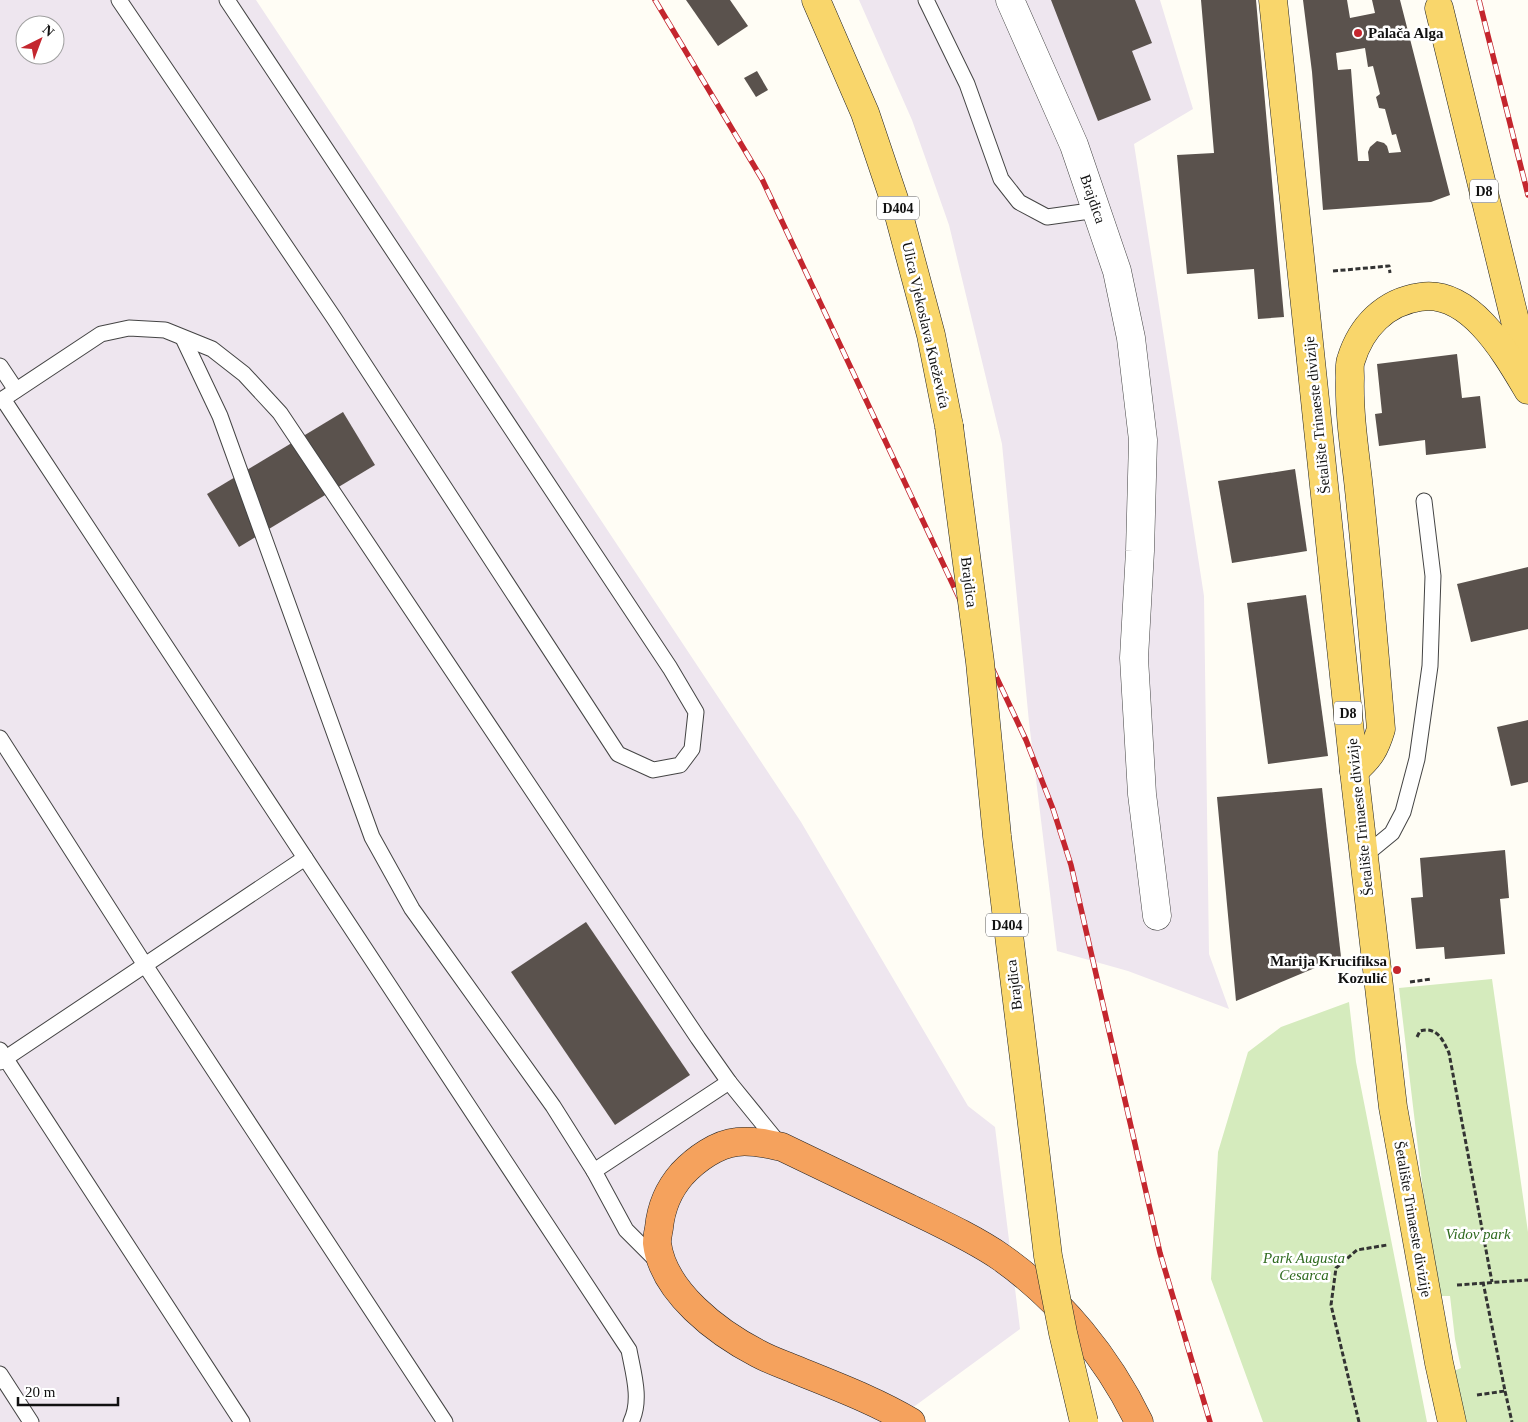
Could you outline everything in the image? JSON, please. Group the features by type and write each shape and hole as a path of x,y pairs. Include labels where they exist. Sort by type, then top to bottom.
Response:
{"highway":[{"path":"911,1422 888,1408 758,1354 708,1322 680,1293 665,1270 657,1243 661,1212 670,1188 700,1158 718,1148 737,1142 758,1142 782,1147 942,1224 1001,1257 1044,1292 1092,1343 1130,1402 1139,1422"}],"main road":[{"name":"Ulica Vjekoslava Kneževića","path":"816,0 866,113 897,208 931,335 949,426"},
{"name":"Šetalište Trinaeste divizije","path":"1273,0 1354,771 1393,1107 1439,1363 1452,1422"},
{"name":"D8","path":"1439,8 1528,374"},
{"path":"1354,771 1368,759 1382,729 1366,549 1349,398 1350,361 1362,334 1382,312 1395,304 1412,298 1437,296 1451,300 1474,316 1491,333 1528,390"},
{"name":"Brajdica","path":"949,426 980,662 997,836 1048,1256 1063,1333 1084,1422"}],"street":[{"name":"Brajdica","path":"1010,0 1074,144 1117,271 1131,338 1143,440 1140,550 1134,658 1142,794 1158,916"}],"lane":[{"path":"119,0 334,318 618,754 653,770 680,765 692,749 696,712 670,668 227,0"},
{"path":"926,0 967,84 1001,179 1019,202 1048,216 1097,210"},
{"path":"631,1422 634,1416 636,1390 629,1350 2,400 101,334 129,328 165,330 212,349 244,374 280,413 693,1030 729,1082 782,1147"},
{"path":"183,338 220,416 372,837 412,909 548,1098 594,1171 626,1230 665,1270"},
{"path":"0,366 16,390"},
{"path":"1364,856 1392,833 1403,812 1417,759 1430,666 1433,576 1424,501"},
{"path":"0,738 145,965 445,1422"},
{"path":"242,1422 2,1057 145,965 305,858"},
{"path":"594,1171 729,1082"},
{"path":"0,1374 31,1422"}],"path":[{"path":"1332,271 1389,266"},
{"path":"1407,982 1431,979"},
{"path":"1415,1040 1420,1031 1426,1029 1435,1031 1443,1040 1449,1053 1492,1282"},
{"path":"1359,1422 1330,1305 1336,1268 1357,1250 1389,1245"},
{"path":"1457,1290 1456,1285 1528,1280"},
{"path":"1483,1282 1512,1422"},
{"path":"1485,1394 1505,1391"}],"shaded area":[{"path":"0,0 256,0 801,822 968,1106 995,1127 1020,1329 893,1422 0,1422"},
{"path":"859,0 1160,0 1193,109 1134,144 1204,596 1209,954 1229,1009 1128,971 1057,951 1029,722 1002,444 949,225 912,120"}],"green space":[{"name":"Vidov park","path":"1492,979 1528,1232 1528,1422 1458,1422 1454,1371 1461,1368 1455,1339 1450,1296 1442,1296 1435,1292 1399,988"},
{"name":"Park Augusta Cesarca","path":"1349,1002 1356,1062 1427,1422 1263,1422 1211,1279 1218,1152 1248,1052 1281,1027"}],"building":[{"path":"686,0 730,0 748,26 718,46"},
{"path":"1051,0 1135,0 1152,43 1132,51 1151,100 1098,121"},
{"path":"1201,0 1256,0 1284,317 1258,319 1254,269 1187,274 1177,155 1214,153"},
{"path":"1303,0 1347,0 1350,18 1375,13 1372,0 1400,0 1450,195 1431,202 1323,210 1312,72","holes":["1365,48 1368,67 1373,66 1380,94 1376,97 1379,108 1385,109 1392,135 1396,134 1401,152 1389,153 1387,146 1377,141 1370,147 1368,152 1369,161 1358,161 1351,69 1338,70 1336,53"]},
{"path":"757,71 768,90 756,97 744,78"},
{"path":"1457,354 1462,398 1480,396 1486,448 1426,455 1425,440 1379,446 1375,414 1382,413 1377,364"},
{"path":"343,412 375,465 239,547 207,494"},
{"path":"1295,469 1307,551 1232,563 1218,481"},
{"path":"1528,567 1528,629 1471,642 1457,584"},
{"path":"1306,595 1328,756 1268,764 1247,603"},
{"path":"1528,720 1528,782 1511,786 1497,727"},
{"path":"1322,788 1341,957 1236,1001 1217,797"},
{"path":"1505,850 1509,898 1500,899 1505,954 1445,959 1444,947 1416,949 1411,898 1423,897 1420,858"},
{"path":"586,922 690,1075 615,1125 511,972"}],"railway":[{"path":"655,0 762,179 1026,740 1053,809 1071,865 1160,1253 1210,1422"},
{"path":"1479,0 1528,195"}],"place":[{"name":"Palača Alga","path":"1358,33"},
{"name":"Marija Krucifiksa Kozulić","path":"1397,970"}]}
